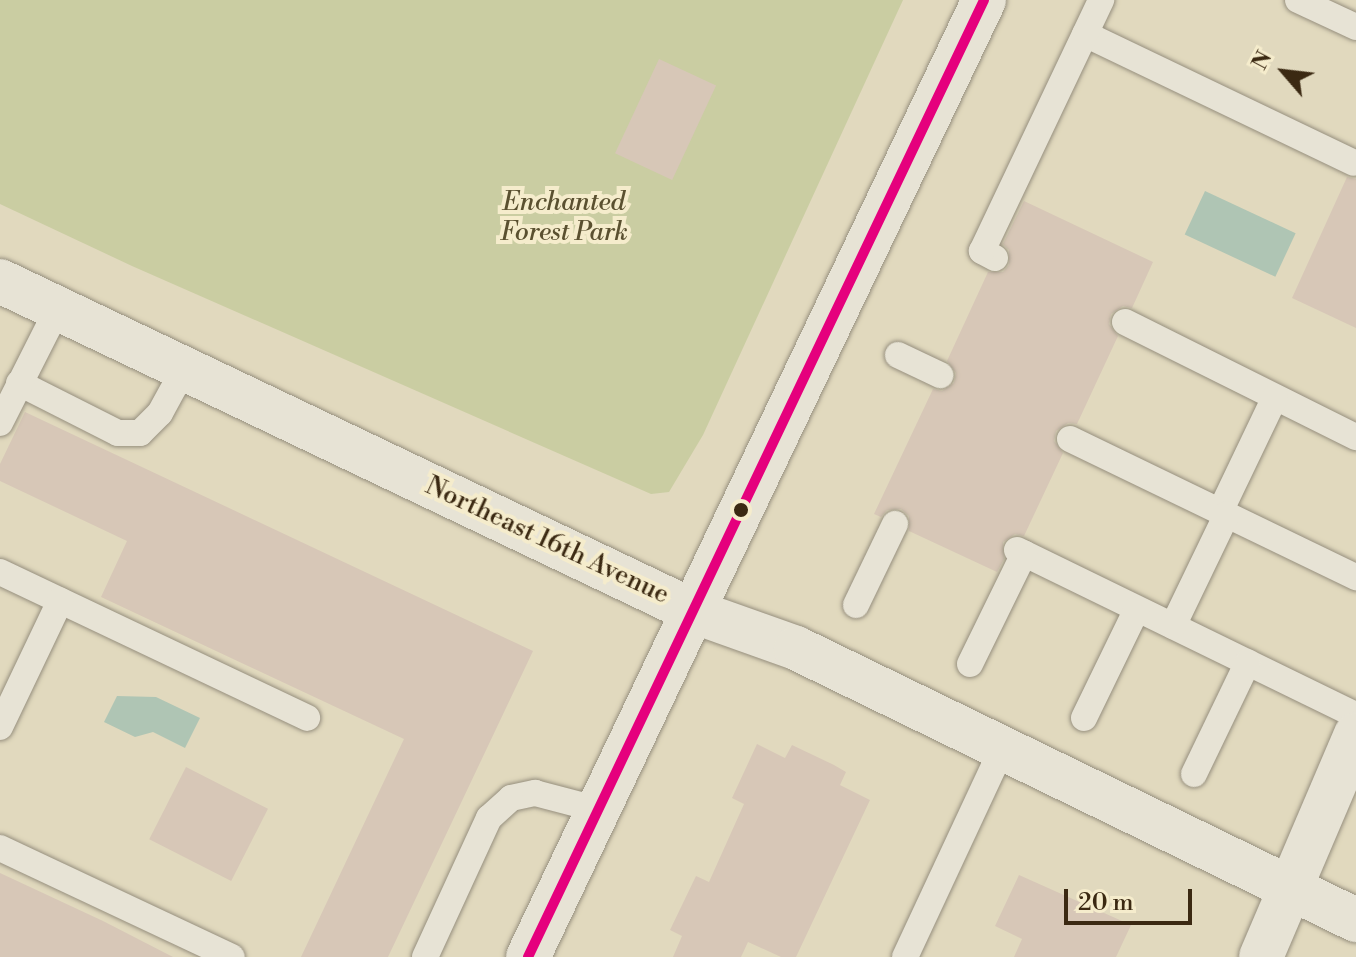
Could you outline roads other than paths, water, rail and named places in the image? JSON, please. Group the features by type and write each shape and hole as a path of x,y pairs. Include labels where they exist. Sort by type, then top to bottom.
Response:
{"street":[{"path":"528,957 984,0"},
{"name":"Northeast 16th Avenue","path":"0,281 695,612 796,648 1356,920"},
{"path":"1261,957 1356,734"}],"lane":[{"path":"995,258 982,251 1101,0"},
{"path":"1298,0 1356,27"},
{"path":"1085,34 1354,163"},
{"path":"0,423 58,308"},
{"path":"1125,322 1356,437"},
{"path":"898,355 940,375"},
{"path":"19,383 118,433 140,433 160,413 184,369"},
{"path":"1173,626 1275,397"},
{"path":"1070,439 1356,577"},
{"path":"856,605 895,524"},
{"path":"970,664 1020,552 1356,715"},
{"path":"0,572 307,718"},
{"path":"1,721 60,601"},
{"path":"1084,718 1137,609"},
{"path":"1194,774 1248,662"},
{"path":"905,957 1002,749"},
{"path":"425,957 489,818 511,798 535,793 600,810"},
{"path":"0,848 232,957"}],"park label":[{"name":"Enchanted Forest Park","path":"564,218"}]}
